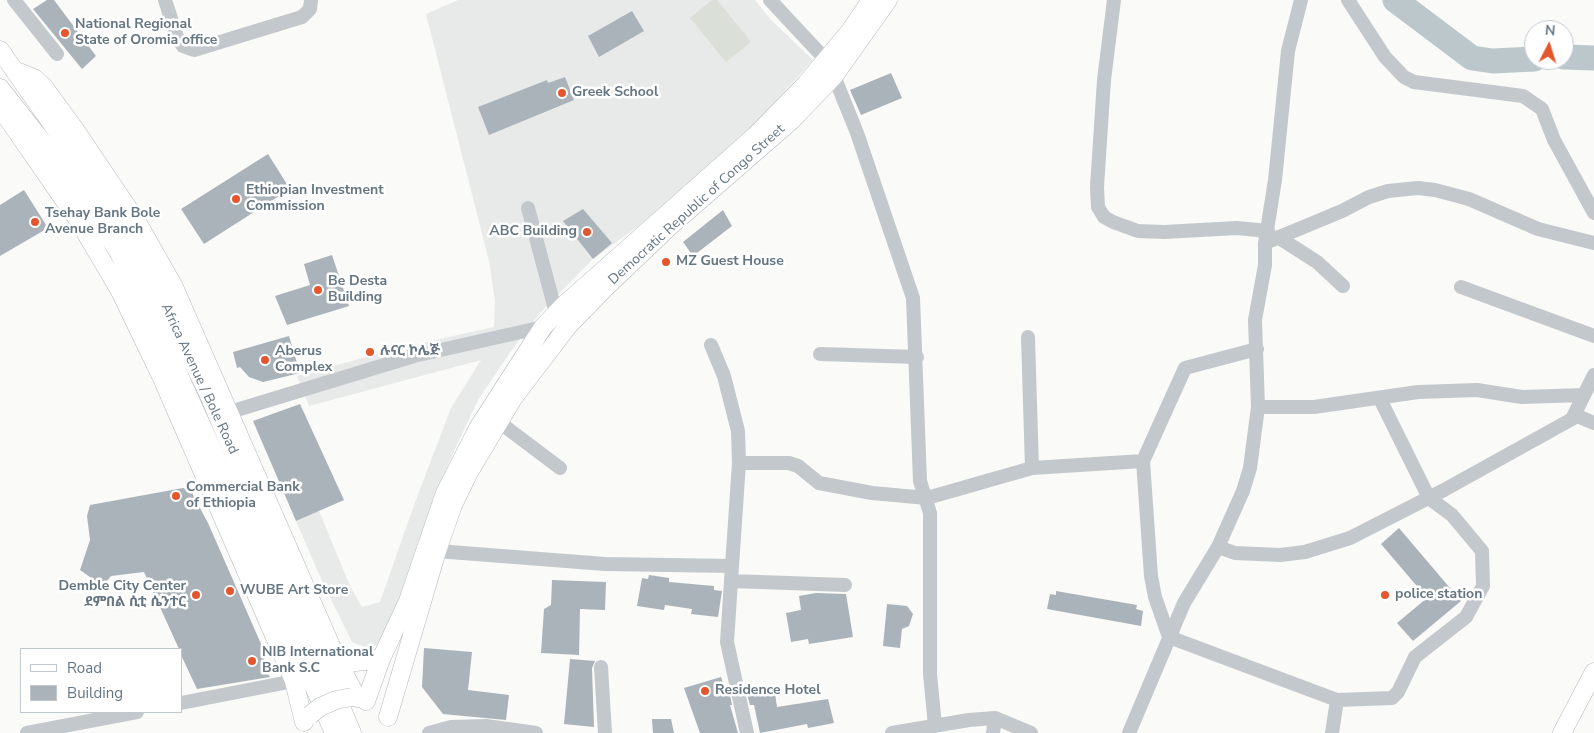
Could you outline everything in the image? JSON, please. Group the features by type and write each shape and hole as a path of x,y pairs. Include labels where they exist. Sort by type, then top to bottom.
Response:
{"main road":[{"name":"Democratic Republic of Congo Street","path":"391,725 406,629 445,493 478,428 543,327 556,313 756,135 804,86 872,0"},
{"name":"Democratic Republic of Congo Street","path":"358,699 381,658 406,629 453,506 468,474 514,398 568,326 668,228 792,120 834,76 863,38 888,0"},
{"name":"Africa Avenue / Bole Road","path":"0,50 125,228 156,286 208,393 352,733"},
{"path":"14,69 34,78 44,88 76,131 136,220 174,286 339,664 358,699 391,725"},
{"name":"Africa Avenue / Bole Road","path":"0,88 68,172 118,251 155,322 209,442 334,733"},
{"path":"0,101 6,116 78,220 120,291 161,376 294,681 304,725"},
{"path":"339,664 381,658"},
{"path":"1562,733 1594,672"},
{"path":"304,725 320,707 336,700 358,699"}],"street":[{"path":"14,0 57,54"},
{"path":"165,0 177,37 183,46 194,50 302,17 310,9 311,0"},
{"path":"770,0 826,60 834,76 857,133 913,298 917,356 920,481 927,498 930,513 930,674 936,726"},
{"path":"1114,0 1104,80 1097,187 1098,207 1104,216 1113,222 1138,231 1164,232 1237,228 1270,237 1317,262 1343,286"},
{"path":"1129,733 1184,603 1218,547 1243,491 1250,468 1258,407 1255,320 1270,237 1288,51 1301,0"},
{"path":"1348,0 1384,57 1404,77 1414,82 1524,96 1542,109 1554,140 1594,213"},
{"path":"1270,237 1342,211 1369,197 1388,191 1418,188 1435,190 1469,199 1538,229 1594,243"},
{"path":"528,208 556,313 568,326"},
{"path":"1461,286 1594,336"},
{"path":"230,412 414,356 543,327"},
{"path":"1028,337 1032,468"},
{"path":"711,345 733,405 738,431 739,463 727,642 747,733"},
{"path":"1256,349 1185,368 1143,461 1150,576 1162,622 1169,637 1337,700 1392,698 1398,692 1415,657 1466,617 1483,586 1482,550 1452,515 1429,498 1380,399"},
{"path":"820,354 917,356"},
{"path":"1218,547 1235,553 1257,555 1305,552 1350,538 1429,498 1566,423 1575,415 1594,375"},
{"path":"1258,407 1314,407 1349,401 1380,399 1418,392 1477,390 1522,396 1583,396"},
{"path":"1575,415 1594,423"},
{"path":"499,422 560,468"},
{"path":"739,463 789,463 798,466 819,483 872,493 927,498 1032,468 1143,461"},
{"path":"437,551 605,564 732,566"},
{"path":"731,581 845,585"},
{"path":"601,667 605,733"},
{"path":"182,703 294,681"},
{"path":"1332,733 1337,700"},
{"path":"27,733 132,713"},
{"path":"993,733 995,718"},
{"path":"892,733 995,718 1031,733"},
{"path":"429,733 451,727 536,733"}],"shaded area":[{"path":"458,0 755,0 771,20 813,60 736,145 655,214 593,259 540,313 511,351 478,400 454,451 440,484 394,615 380,644 368,648 352,642 322,581 296,521 319,511 350,586 362,607 380,602 451,408 481,360 309,406 297,376 399,348 494,327 495,301 489,261 426,14"},
{"path":"712,0 717,0 751,42 726,62 690,18"}],"building":[{"name":"National Regional State of Oromia office","path":"47,0 54,0 96,56 82,69 33,9"},
{"path":"632,11 644,31 599,57 588,36"},
{"path":"891,73 902,98 861,115 850,90"},
{"path":"565,77 574,100 489,135 478,107 547,80 548,83"},
{"name":"Ethiopian Investment Commission","path":"268,154 290,189 204,244 181,209"},
{"path":"24,190 48,228 0,256 0,205"},
{"name":"ABC Building","path":"583,209 612,243 593,259 563,221"},
{"path":"723,210 732,226 693,256 683,242"},
{"name":"Be Desta Building","path":"332,255 349,306 287,325 275,296 310,285 304,264"},
{"name":"Aberus Complex","path":"289,336 300,373 263,382 249,377 240,367 237,368 233,352"},
{"path":"300,404 344,500 296,521 253,421"},
{"name":"Demble City Center ደምበል ሲቲ ሴንተር","path":"183,488 191,491 208,523 265,653 263,665 270,677 197,689 182,657 182,648 179,648 144,572 111,576 103,586 80,570 90,540 87,516 90,505"},
{"path":"1399,528 1461,601 1413,641 1397,623 1427,598 1381,544"},
{"path":"649,575 669,578 669,582 714,586 714,590 722,591 718,617 691,614 692,609 665,605 664,610 637,606 642,578 648,579"},
{"path":"552,580 606,582 605,610 580,609 579,655 541,653 544,609 551,605"},
{"path":"1056,591 1137,605 1136,609 1143,611 1141,626 1047,609 1050,594 1056,595"},
{"path":"816,593 846,594 853,637 809,644 808,639 791,642 786,613 801,610 799,596"},
{"path":"887,604 907,606 913,614 909,626 902,629 900,648 883,646"},
{"path":"424,648 472,652 468,690 509,695 506,720 443,714 422,687"},
{"path":"570,659 595,661 592,668 594,727 564,724"},
{"path":"721,677 727,695 730,695 732,705 730,705 738,733 700,733 684,688"},
{"path":"775,693 777,707 828,699 834,723 808,728 807,724 760,733 754,705 750,705 747,694"},
{"path":"652,719 671,719 674,733 653,733"}],"waterway":[{"path":"1395,0 1472,58 1493,61 1524,59"},
{"path":"1574,57 1594,58"}],"place":[{"name":"National Regional State of Oromia office","path":"65,33"},
{"name":"Greek School","path":"562,93"},
{"name":"Ethiopian Investment Commission","path":"236,199"},
{"name":"Tsehay Bank Bole Avenue Branch","path":"35,222"},
{"name":"ABC Building","path":"587,232"},
{"name":"MZ Guest House","path":"666,262"},
{"name":"Be Desta Building","path":"318,290"},
{"name":"ሉናር ኮሌጅ","path":"370,352"},
{"name":"Aberus Complex","path":"265,360"},
{"name":"Commercial Bank of Ethiopia","path":"176,496"},
{"name":"WUBE Art Store","path":"230,591"},
{"name":"Demble City Center ደምበል ሲቲ ሴንተር","path":"196,595"},
{"name":"police station","path":"1385,595"},
{"name":"NIB International Bank S.C","path":"252,661"},
{"name":"Residence Hotel","path":"705,691"}]}
